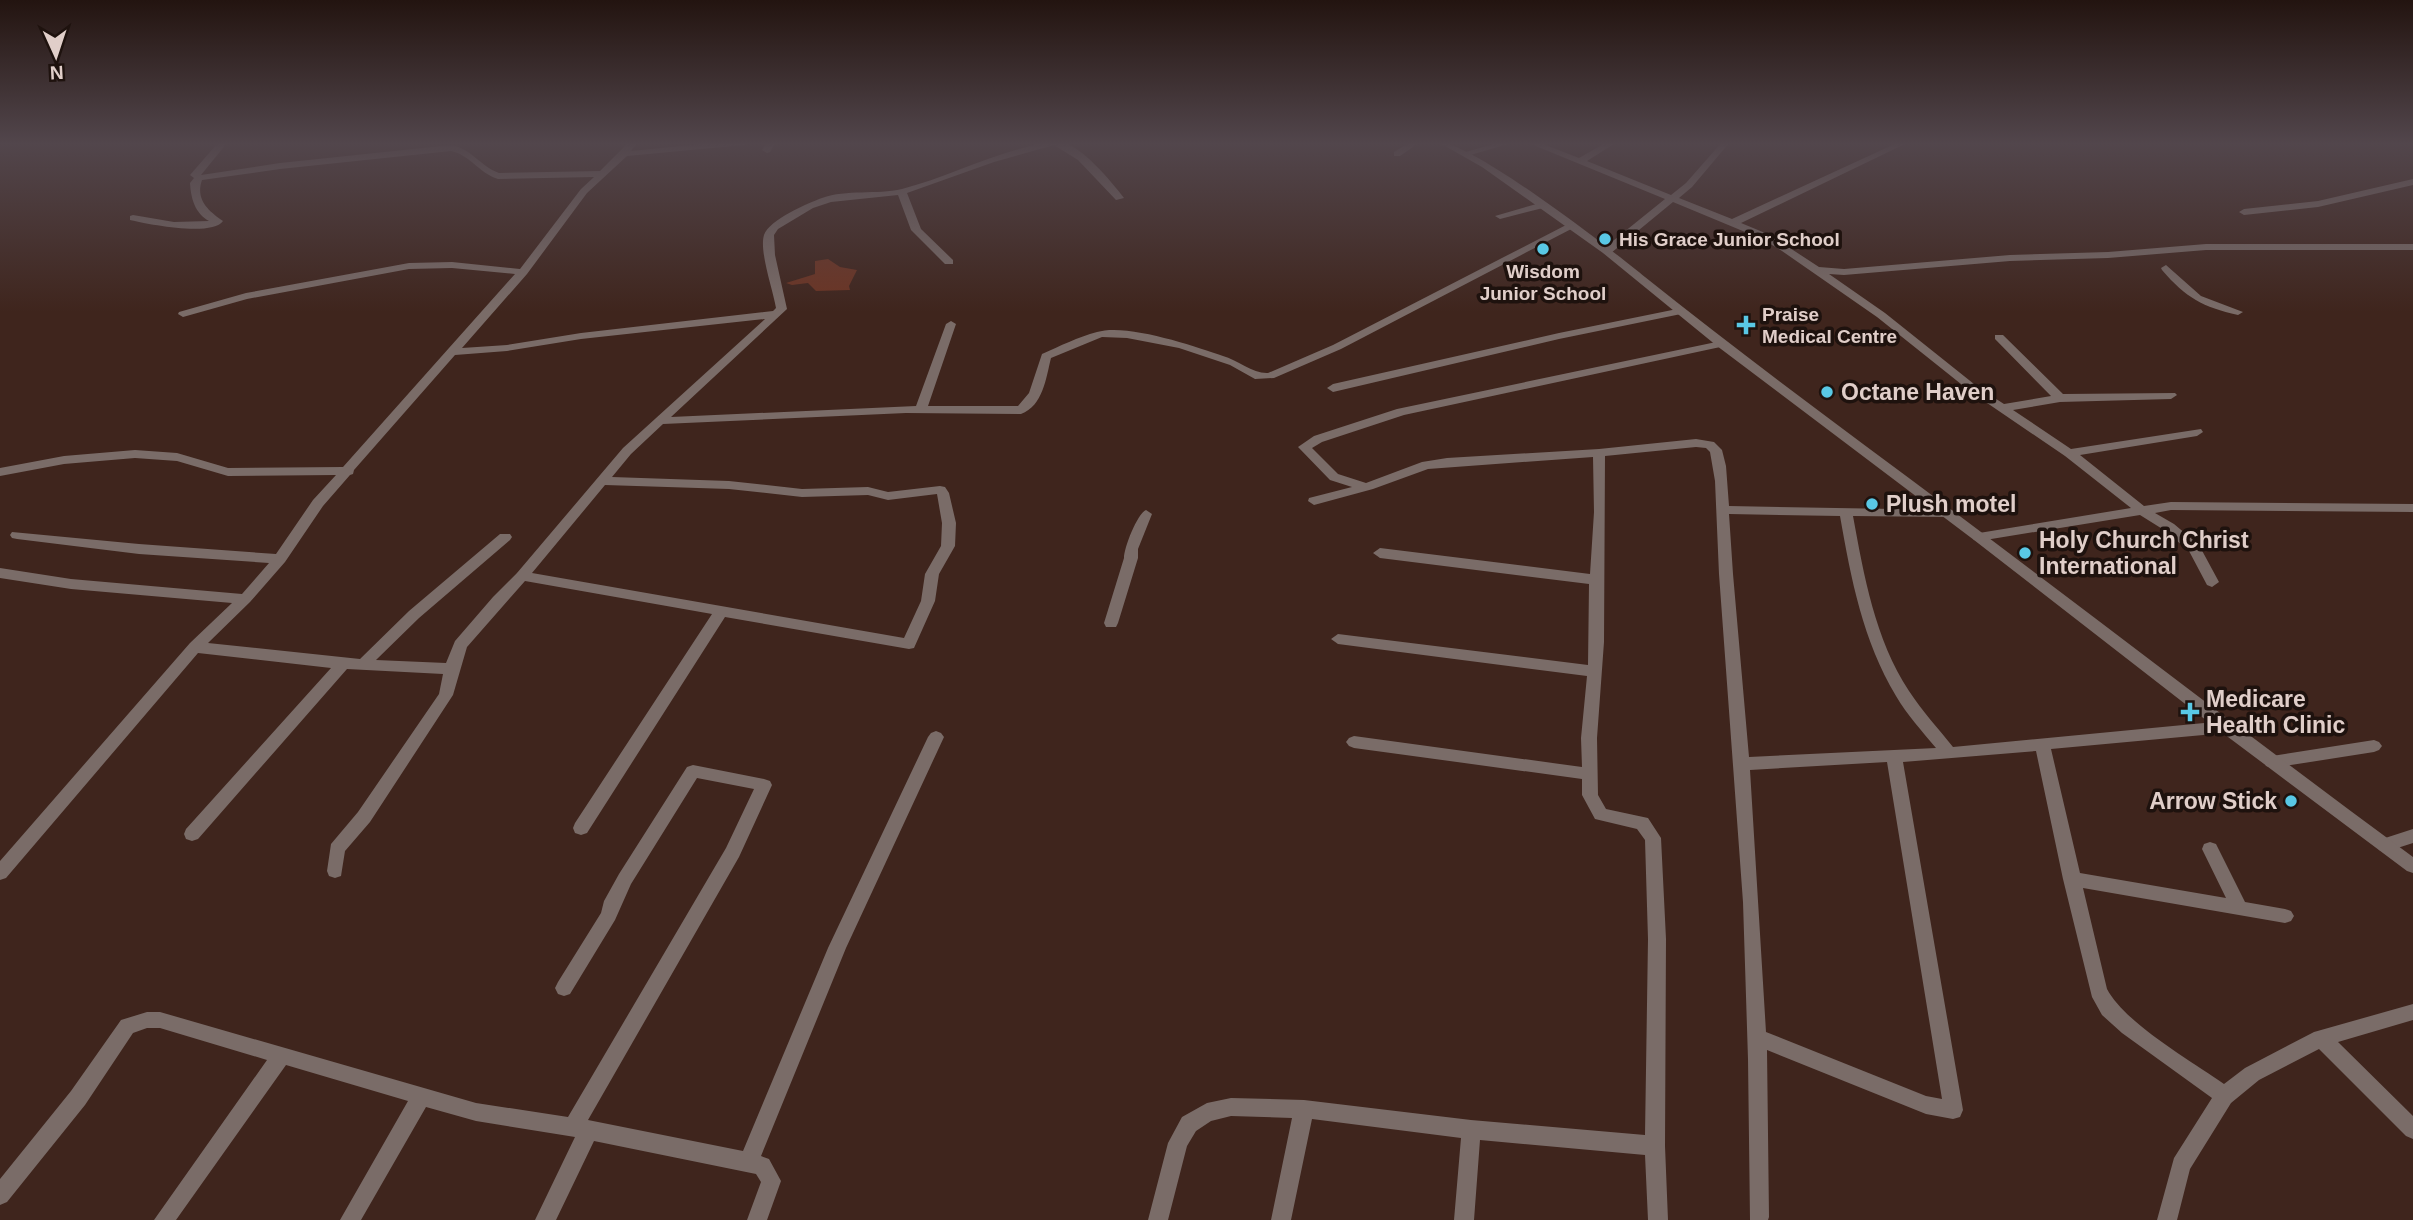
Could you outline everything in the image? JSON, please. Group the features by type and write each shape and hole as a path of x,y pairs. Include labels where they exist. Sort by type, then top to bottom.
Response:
{"street":[{"path":"133,218 174,225 215,224 218,221 209,218 197,199"},
{"path":"0,873 195,647 246,599 279,559 318,503 523,272 578,199"},
{"path":"335,871 337,849 364,817 446,695 460,645 522,576 600,481 660,421 778,314 783,306 774,276 769,234 774,227 810,206 830,199"},
{"path":"905,199 919,234 949,262"},
{"path":"1532,199 1607,251 1721,344 1979,537 2224,727 2413,866"},
{"path":"1607,251 1654,216 1670,199"},
{"path":"1673,199 1766,237 1881,315 2004,408 2069,453 2141,510 2169,527 2194,548 2212,582"},
{"path":"1732,223 1783,199"},
{"path":"2245,212 2340,199"},
{"path":"1500,216 1540,206"},
{"path":"660,421 920,410 1021,410 1030,404 1046,356 1101,334 1168,342 1234,363 1259,377 1270,376 1337,347 1572,226"},
{"path":"1816,270 1844,272 2010,258 2108,255 2206,247 2413,247"},
{"path":"183,314 246,296 409,266 452,265 523,272"},
{"path":"2166,268 2192,298 2208,306 2238,312"},
{"path":"1837,287 1844,272"},
{"path":"1333,388 1682,311"},
{"path":"453,352 507,348 581,335 778,314"},
{"path":"920,410 951,324"},
{"path":"1999,337 2060,398"},
{"path":"1369,486 1334,477 1320,461 1304,450 1304,447 1327,436 1401,412 1721,344"},
{"path":"2004,408 2060,398 2171,395"},
{"path":"2069,453 2197,432"},
{"path":"1314,501 1369,486 1426,465 1447,462 1599,453 1696,443 1710,445 1718,456 1724,510 1726,580 1744,764 1755,950 1759,1217"},
{"path":"1599,453 1600,512 1589,738 1591,795 1601,814 1642,823 1653,838 1657,939 1655,1146 1658,1220"},
{"path":"0,472 37,464 154,455 199,462 214,470 228,472 349,471"},
{"path":"522,576 909,644 928,601 932,574 948,546 949,523 943,493 940,490 888,496 868,491 802,493 729,485 600,481"},
{"path":"1979,537 2171,506 2413,508"},
{"path":"1724,510 1947,513"},
{"path":"1846,512 1865,604 1891,671 1902,693 1949,753"},
{"path":"1111,622 1131,548 1138,541 1139,528 1146,514"},
{"path":"17,535 139,549 279,559"},
{"path":"363,665 384,640 505,537"},
{"path":"1380,553 1596,580"},
{"path":"0,573 71,584 246,599"},
{"path":"581,828 722,610"},
{"path":"1338,639 1594,671"},
{"path":"195,647 342,665 426,671 452,668"},
{"path":"192,834 342,665"},
{"path":"1744,764 1949,753 2224,727"},
{"path":"748,1161 837,948 936,737"},
{"path":"1354,743 1590,774"},
{"path":"2042,744 2098,991 2108,1009 2224,1096"},
{"path":"2272,762 2374,746"},
{"path":"1758,1038 1926,1105 1953,1110 1894,757"},
{"path":"545,1220 581,1130 733,852 764,785 693,771 625,879 609,915 564,988"},
{"path":"2385,845 2413,836"},
{"path":"2210,849 2239,907"},
{"path":"2071,878 2286,916"},
{"path":"2167,1220 2181,1165 2224,1096 2252,1074 2321,1038 2413,1012"},
{"path":"0,1195 78,1098 127,1026 147,1020 160,1020 476,1112 748,1161 762,1167 771,1181 757,1220"},
{"path":"2321,1038 2413,1129"},
{"path":"164,1220 283,1054"},
{"path":"350,1220 422,1095"},
{"path":"1158,1220 1178,1143 1189,1124 1207,1112 1231,1107 1304,1109 1471,1130 1655,1146"},
{"path":"1281,1220 1304,1109"},
{"path":"1464,1220 1471,1130"}],"shaded area":[{"path":"828,259 840,267 857,270 849,286 850,290 816,291 808,283 786,283 815,274 815,261"}],"place":[{"name":"His Grace Junior School","path":"1605,239"},
{"name":"Wisdom Junior School","path":"1543,249"},
{"name":"Praise Medical Centre","path":"1746,325"},
{"name":"Octane Haven","path":"1827,392"},
{"name":"Plush motel","path":"1872,504"},
{"name":"Holy Church Christ International","path":"2025,553"},
{"name":"Medicare Health Clinic","path":"2190,712"},
{"name":"Arrow Stick","path":"2291,801"}]}
